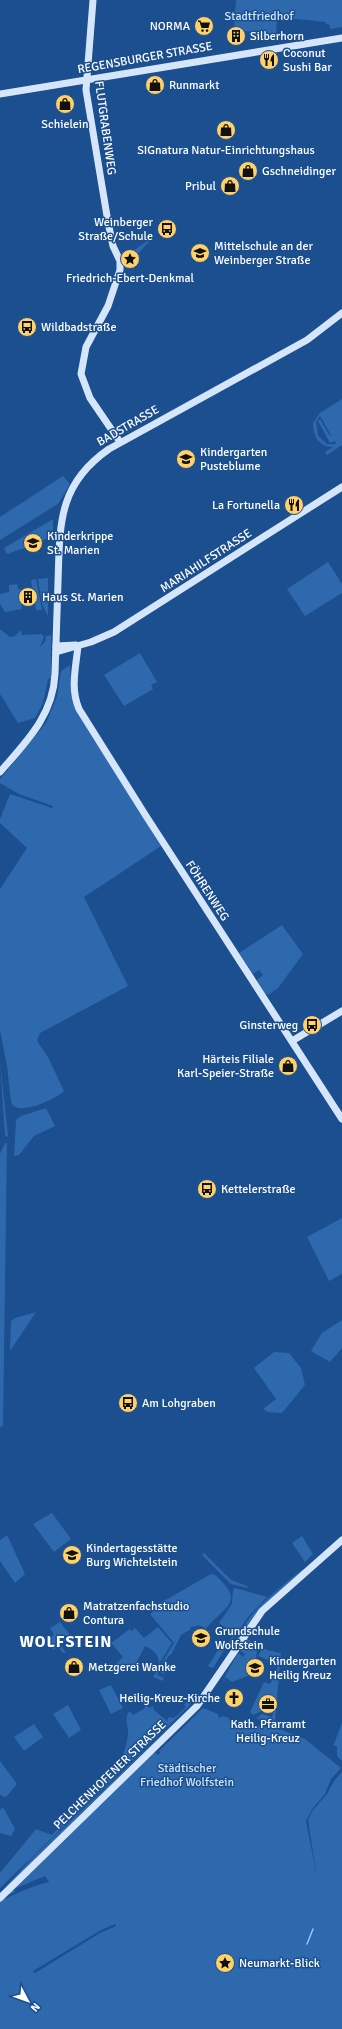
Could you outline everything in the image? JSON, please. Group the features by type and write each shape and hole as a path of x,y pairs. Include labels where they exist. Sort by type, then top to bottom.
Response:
{"main road":[{"name":"FLUTGRABENWEG","path":"93,0 86,79 88,108 108,222 120,270 108,306 89,340 81,371 83,382 90,398 120,442"},
{"name":"REGENSBURGER STRASSE","path":"0,94 342,38"},
{"name":"BADSTRASSE","path":"0,772 32,736 46,712 54,688 59,532 62,513 70,493 82,475 100,455 120,442 307,340 342,313"},
{"name":"MARIAHILFSTRASSE","path":"56,649 81,645 98,640 132,621 342,487"},
{"name":"FÖHRENWEG","path":"81,645 81,658 76,668 73,682 77,704 84,717 342,1119"},
{"path":"292,1041 342,1011"},
{"name":"PELCHENHOFENER STRASSE","path":"0,1898 51,1846 199,1703 252,1624 266,1607 342,1540"}],"green space":[{"name":"Stadtfriedhof","path":"236,0 342,0 342,27 330,29 330,25 326,24 326,22 277,17 276,34 234,30"},
{"path":"147,241 150,241 124,268 129,254"},
{"path":"342,399 342,445 327,455 325,452 333,447 328,447 321,443 318,440 313,428 313,423 320,413","holes":["320,416 331,435 330,436 320,419 318,421 330,443 335,441 336,444 327,444 318,436 316,422"]},
{"path":"63,476 70,484 58,504 0,540 0,517"},
{"path":"53,519 53,538 45,539 37,545 9,554 6,553 4,548"},
{"path":"328,562 342,584 342,593 305,616 287,589"},
{"path":"48,578 48,616 42,604 38,579"},
{"path":"36,579 42,610 36,610 31,580"},
{"path":"17,584 18,589 20,590 22,609 5,612 0,604 0,594 9,592 9,585"},
{"path":"0,629 10,637 15,636 21,630 22,635 42,634 44,637 40,647 45,642 46,636 51,635 51,678 48,679 43,703 35,718 18,723 0,694"},
{"path":"140,653 157,682 151,685 153,689 124,706 104,675"},
{"path":"70,665 71,688 74,704 161,846 84,897 128,986 40,1033 37,1041 48,1057 64,1091 36,1106 20,1108 14,1106 11,1102 7,1066 0,1030 0,889 27,848 0,823 0,819 10,794 52,808 53,806 19,794 0,783 0,779 46,723 57,697 61,671"},
{"path":"282,925 303,954 278,988 268,995 264,993 257,980 263,975 259,970 253,974 239,953"},
{"path":"0,1061 8,1136 6,1137 5,1134"},
{"path":"46,1108 55,1126 34,1136 19,1155 14,1156 16,1120 21,1116"},
{"path":"5,1143 7,1143 3,1426 0,1427 0,1154"},
{"path":"342,1218 342,1274 329,1281 307,1237"},
{"path":"36,1312 10,1351 11,1321 15,1318"},
{"path":"342,1320 342,1348 330,1362 311,1351 322,1333"},
{"path":"274,1352 289,1353 301,1368 305,1385 282,1413 268,1412 263,1409 276,1399 254,1368"},
{"path":"52,1513 71,1539 54,1552 33,1524"},
{"path":"7,1535 25,1574 15,1583 0,1561 0,1540"},
{"path":"302,1536 313,1554 305,1562 292,1543"},
{"path":"204,1553 231,1580 247,1586 248,1588 231,1584 202,1555"},
{"path":"303,1569 304,1570 259,1611 234,1646 239,1634 254,1613 273,1594"},
{"path":"211,1574 215,1575 225,1584 230,1592 231,1598 229,1604 206,1629 199,1626 190,1627 191,1629 181,1635 172,1653 160,1666 174,1643 150,1614 157,1609 155,1606"},
{"path":"235,1588 267,1597 248,1617 229,1645 227,1644 234,1634 219,1623 232,1604 233,1590"},
{"path":"60,1622 78,1645 78,1649 68,1638 60,1644 66,1653 63,1653 58,1647 53,1650 46,1640 54,1635 50,1628"},
{"path":"158,1627 172,1643 159,1664 155,1653 145,1646 133,1669 116,1664 123,1657 111,1643 130,1629 132,1631 135,1628 144,1638"},
{"path":"247,1639 267,1650 281,1653 275,1721 256,1719 262,1714 272,1717 273,1713 269,1711 274,1700 267,1696 262,1708 264,1710 253,1715 250,1712 264,1682 270,1684 279,1664 258,1656 261,1651 257,1649 256,1659 251,1669 256,1673 232,1682 225,1677 224,1680 229,1684 223,1680 238,1653 243,1657 245,1654 240,1651"},
{"path":"222,1644 226,1647 213,1668 208,1666"},
{"path":"159,1667 165,1671 164,1674 159,1672 157,1675 164,1678 163,1681 153,1677"},
{"path":"111,1685 123,1708 111,1714 99,1690"},
{"path":"188,1701 191,1703 189,1706 0,1888 0,1873 36,1829 52,1835 60,1826 61,1820 94,1790 116,1766 125,1750 128,1735 127,1716 130,1711 133,1715 145,1708 143,1704 145,1703 149,1708 153,1706 154,1710 167,1721 169,1717 174,1718 186,1707 184,1704"},
{"path":"68,1705 81,1730 69,1738 53,1714"},
{"name":"Städtischer Friedhof Wolfstein","path":"203,1708 218,1714 219,1718 223,1716 229,1718 229,1721 282,1730 305,1739 341,1768 331,1779 325,1794 313,1808 306,1821 317,1877 308,1820 313,1810 327,1794 334,1781 342,1772 342,2029 0,2029 0,1901 30,1888 49,1882 45,1876 14,1889 15,1892 5,1896 154,1752 158,1755 160,1753 159,1751","holes":["115,1924 116,1926 100,1933 35,1973 33,1971 101,1930"]},
{"path":"187,1710 0,1893 32,1858"},
{"path":"342,1723 342,1761 337,1756 337,1746 334,1746 334,1744"},
{"path":"34,1724 43,1737 24,1751 14,1737"},
{"path":"0,1761 17,1784 7,1796 3,1797 0,1794"},
{"path":"3,1807 15,1829 11,1836 0,1833 0,1810"}],"waterway":[{"path":"307,1944 313,1929"}],"place":[{"name":"NORMA","path":"204,26"},
{"name":"Silberhorn","path":"236,36"},
{"name":"Coconut Sushi Bar","path":"269,60"},
{"name":"Runmarkt","path":"155,85"},
{"name":"Schielein","path":"65,104"},
{"name":"SIGnatura Natur-Einrichtungshaus","path":"226,130"},
{"name":"Gschneidinger","path":"248,171"},
{"name":"Pribul","path":"230,186"},
{"name":"Weinberger Straße/Schule","path":"167,229"},
{"name":"Mittelschule an der Weinberger Straße","path":"200,253"},
{"name":"Friedrich-Ebert-Denkmal","path":"130,259"},
{"name":"Wildbadstraße","path":"27,327"},
{"name":"Kindergarten Pusteblume","path":"186,459"},
{"name":"La Fortunella","path":"294,505"},
{"name":"Kinderkrippe St. Marien","path":"33,543"},
{"name":"Haus St. Marien","path":"28,597"},
{"name":"Ginsterweg","path":"312,1025"},
{"name":"Härteis Filiale Karl-Speier-Straße","path":"288,1066"},
{"name":"Kettelerstraße","path":"207,1189"},
{"name":"Am Lohgraben","path":"128,1403"},
{"name":"Kindertagesstätte Burg Wichtelstein","path":"72,1555"},
{"name":"Matratzenfachstudio Contura","path":"69,1613"},
{"name":"Grundschule Wolfstein","path":"201,1638"},
{"name":"Metzgerei Wanke","path":"74,1667"},
{"name":"Kindergarten Heilig Kreuz","path":"255,1668"},
{"name":"Heilig-Kreuz-Kirche","path":"234,1698"},
{"name":"Kath. Pfarramt Heilig-Kreuz","path":"268,1704"},
{"name":"Neumarkt-Blick","path":"225,1963"}],"district":[{"name":"WOLFSTEIN","path":"66,1642"}]}
